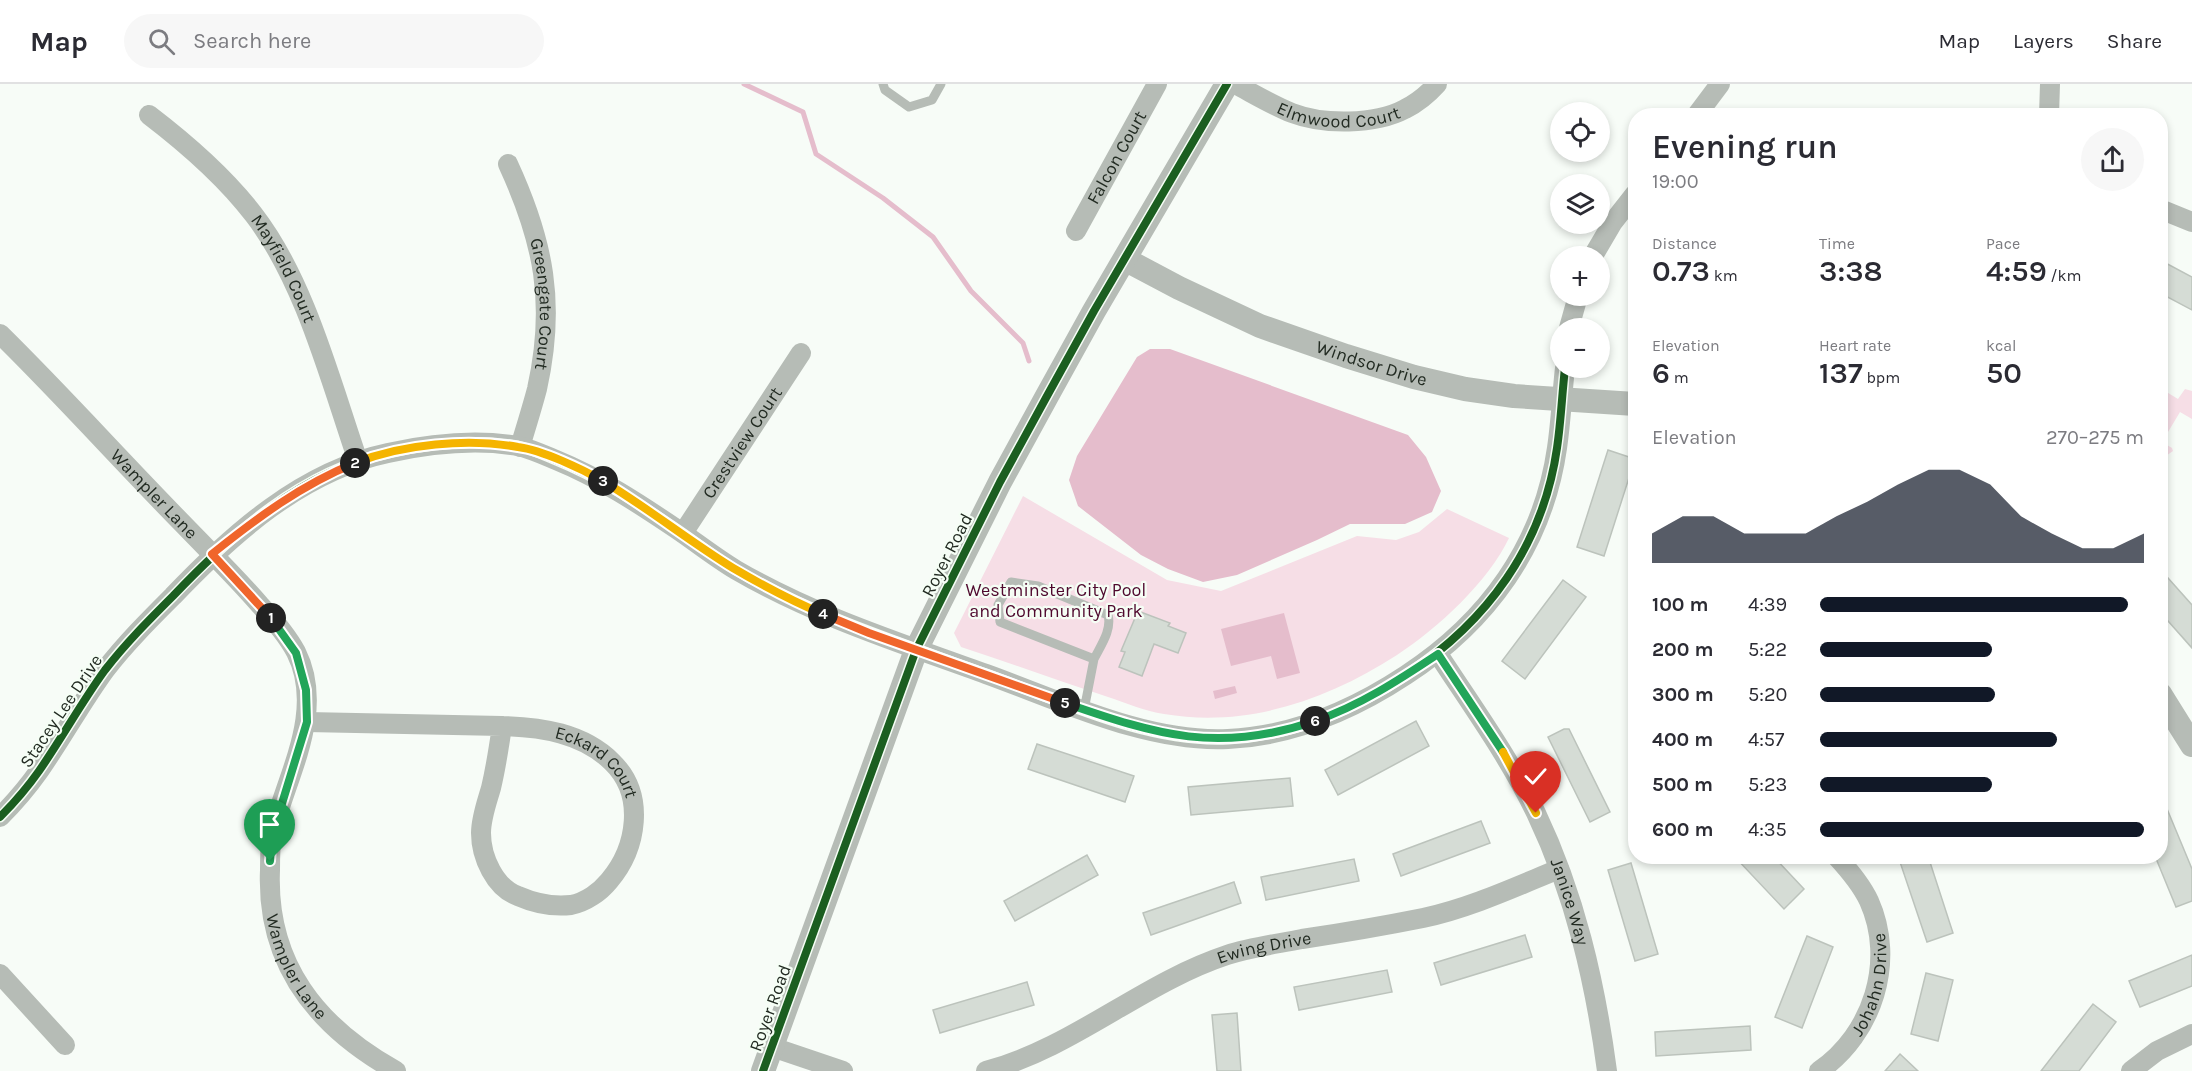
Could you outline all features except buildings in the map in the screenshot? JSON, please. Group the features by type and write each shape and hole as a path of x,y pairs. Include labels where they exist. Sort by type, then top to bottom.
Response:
{"street":[{"name":"Falcon Court","path":"1076,231 1157,84"},
{"name":"Royer Road","path":"763,1071 916,650 1000,482 1094,311 1126,260 1227,84"},
{"name":"Elmwood Court","path":"1235,84 1294,114 1333,122 1380,117 1404,110 1425,96 1437,84"},
{"path":"1702,108 1720,84"},
{"path":"2049,108 2050,84"},
{"name":"Mayfield Court","path":"149,115 202,159 238,196 273,243 288,269 304,307 358,461"},
{"name":"Greengate Court","path":"508,164 529,214 542,258 546,285 545,340 537,389 520,447"},
{"path":"1599,246 1628,203"},
{"path":"2168,212 2192,222"},
{"name":"Windsor Drive","path":"1126,260 1260,326 1414,377 1465,389 1514,396 1628,403"},
{"name":"Wampler Lane","path":"0,334 268,614 296,653 306,690 307,722 272,836 269,891 274,924 284,958 311,1004 344,1038 396,1071"},
{"name":"Crestview Court","path":"683,533 801,353"},
{"name":"Stacey Lee Drive","path":"0,817 40,769 107,668 142,627 212,554 289,496 327,474 358,461 402,450 456,444 520,447 540,453 599,479 732,567 806,607 916,650 1084,710 1144,729 1222,740 1254,737 1293,729 1327,717 1398,680 1438,654 1474,621 1502,587 1521,555 1546,494 1557,452 1564,378"},
{"name":"Janice Way","path":"1438,654 1501,749 1536,813 1560,869 1586,952 1600,1017 1607,1071"},
{"path":"2168,707 2192,745"},
{"name":"Eckard Court","path":"307,722 502,726 555,731 598,750 614,763 627,782 634,804 634,827 629,848 620,868 602,889 585,900 572,905 550,905 529,901 508,893 494,877 486,858 481,833 498,757 502,726"},
{"name":"Johahn Drive","path":"1819,1071 1832,1062 1851,1042 1865,1020 1876,994 1880,970 1880,945 1876,920 1860,884 1843,864"},
{"name":"Ewing Drive","path":"986,1071 1045,1048 1169,981 1228,955 1265,946 1424,918 1469,905 1560,869"},
{"path":"0,974 65,1045"},
{"path":"2131,1071 2157,1051 2192,1034"},
{"path":"772,1047 843,1071"}],"lane":[{"path":"883,84 885,90 909,107 932,100 941,84"},
{"path":"1084,710 1094,659 1108,632 1110,622 1108,615 1038,586 1011,582 998,604 1000,622 1094,659"}],"green space":[{"path":"2185,389 2192,391 2192,419 2180,412 2168,432 2168,393 2178,399"},
{"path":"2168,446 2172,448 2173,451 2168,454"},
{"name":"Westminster City Pool and Community Park","path":"1023,496 1167,580 1221,591 1357,536 1396,540 1419,532 1447,509 1509,538 1489,571 1445,618 1397,655 1370,671 1315,697 1286,707 1226,717 1195,717 1143,709 961,647 954,633"}],"shaded area":[{"path":"1150,349 1170,349 1408,435 1426,457 1441,491 1432,512 1405,524 1350,524 1237,575 1203,582 1168,569 1141,555 1078,506 1069,480 1077,456 1137,357"},
{"path":"1284,613 1300,673 1277,679 1271,656 1231,666 1221,629"},
{"path":"1235,686 1237,693 1215,699 1213,691"}],"waterway":[{"path":"744,84 803,112 816,154 883,198 933,237 971,291 1023,343 1029,361"}],"cycle path":[{"path":"763,1071 916,650 1000,482 1047,396 1227,84"},
{"path":"0,817 34,777 96,682 121,650 219,550 244,528 270,508 326,474 388,453 436,445 486,443 533,450 572,467 618,492 721,561 796,601 859,628 1105,718 1167,734 1197,738 1252,737 1298,727 1343,710 1386,688 1435,654 1486,606 1507,578 1539,517 1550,484 1557,448 1564,378"}],"route":[{"path":"270,861 272,836 307,722 306,690 296,653 282,631 239,581 212,554 289,496 327,474 382,454 456,444 520,447 540,453 599,479 732,567 806,607 869,633 1044,696 1144,729 1222,740 1254,737 1293,729 1355,704 1438,654 1501,749 1536,813"}]}
